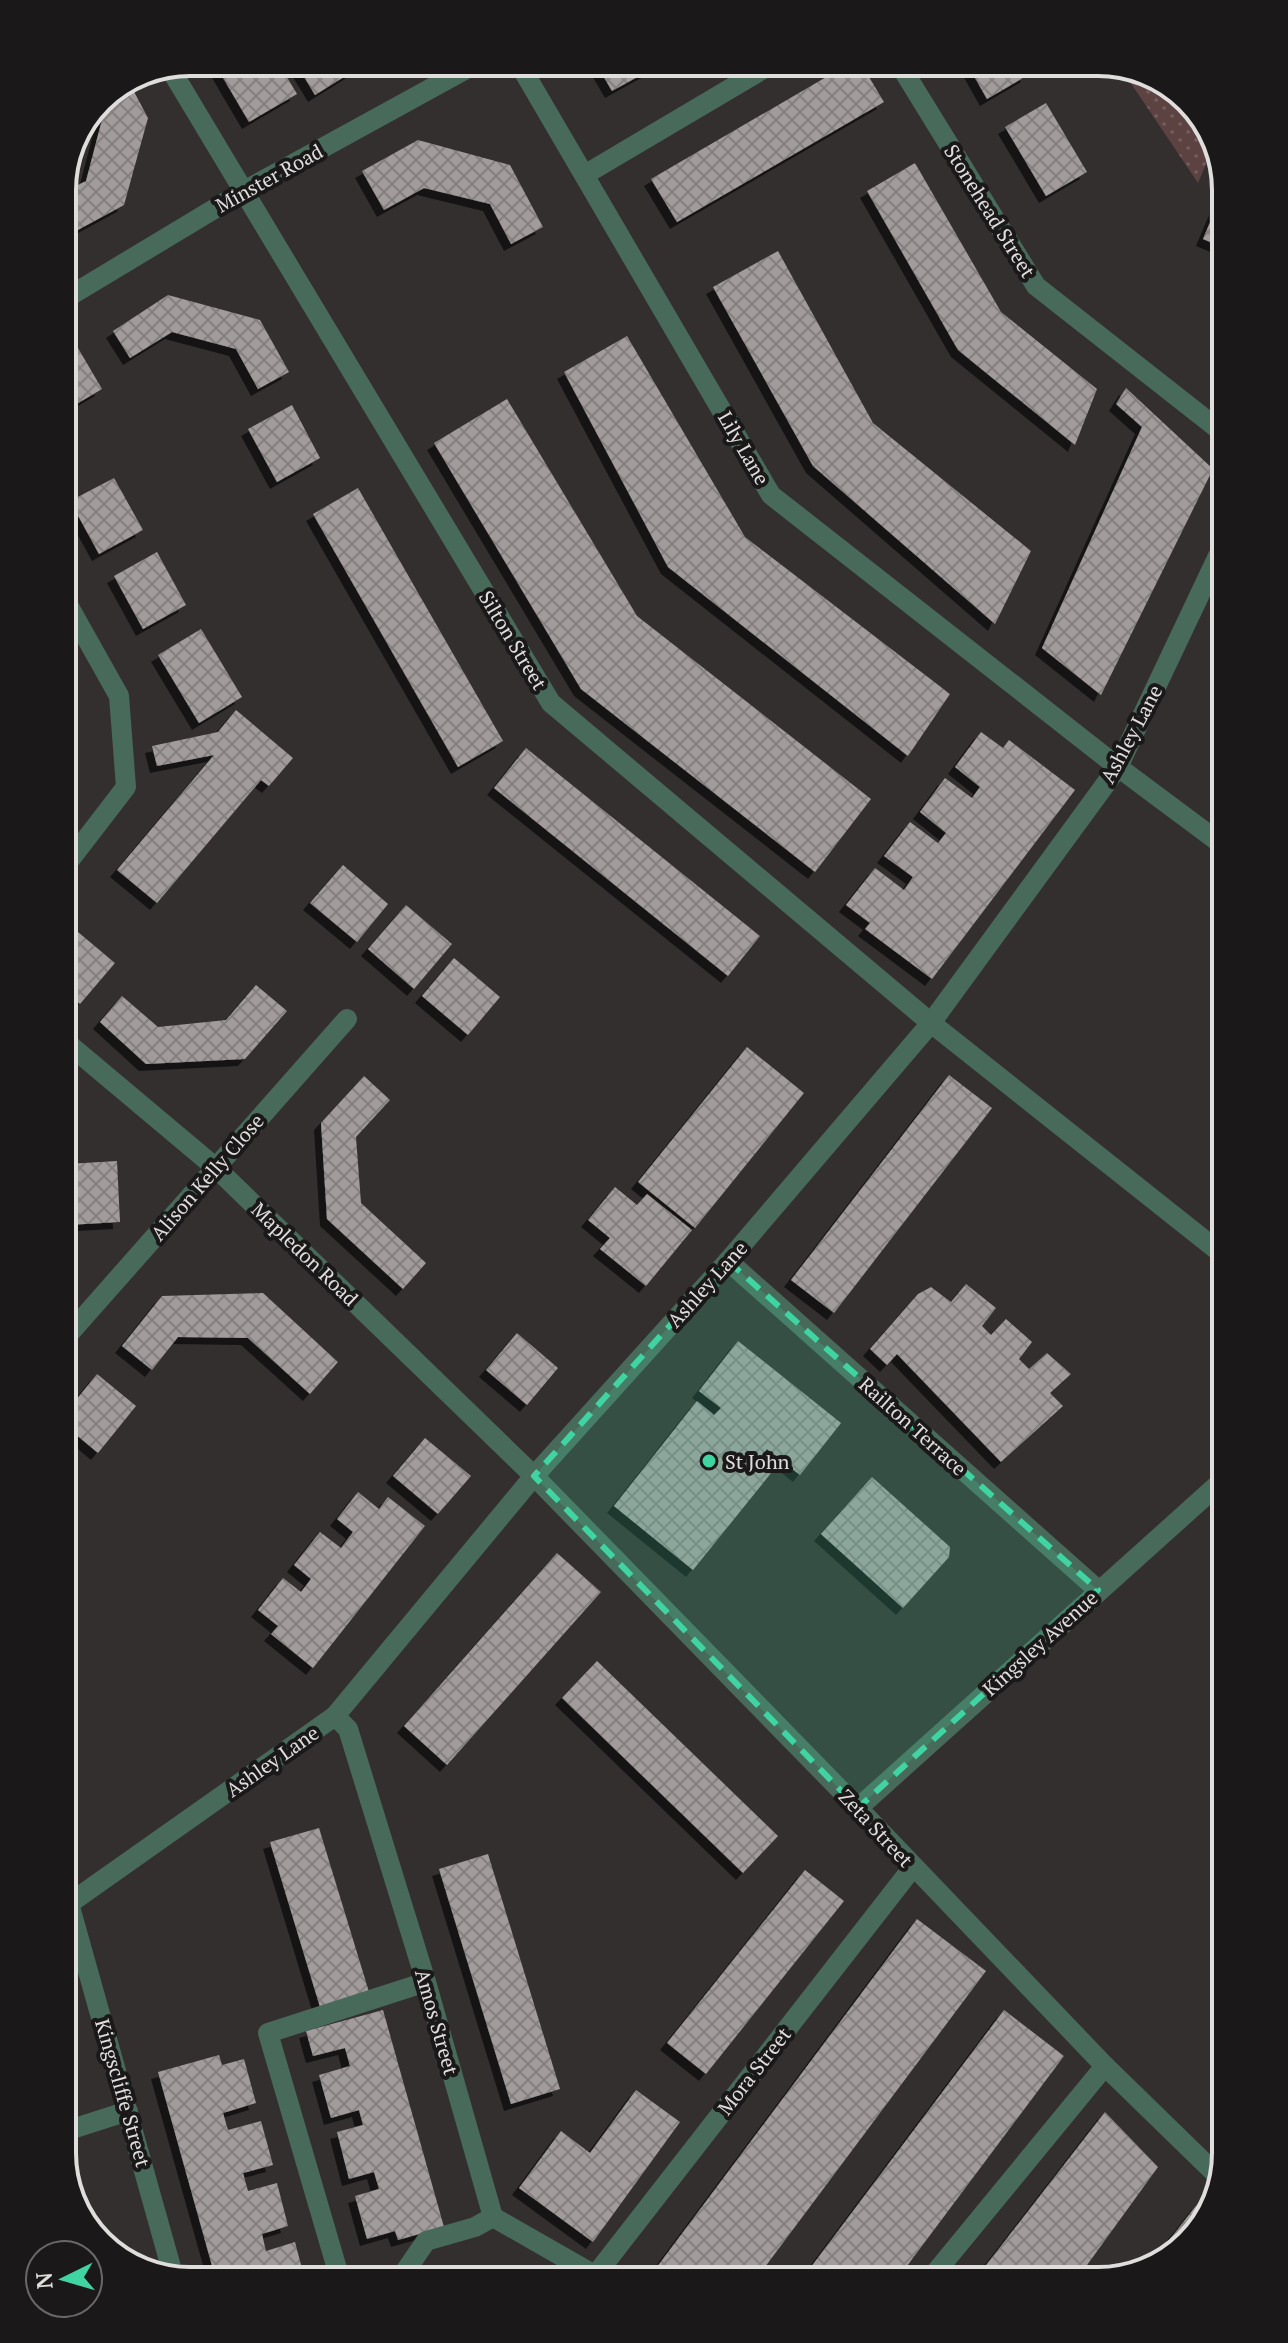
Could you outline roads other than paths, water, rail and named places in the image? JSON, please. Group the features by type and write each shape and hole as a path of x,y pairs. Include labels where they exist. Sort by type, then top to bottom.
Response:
{"street":[{"name":"Minster Road","path":"76,292 244,191 453,76"},
{"name":"Lily Lane","path":"526,76 771,495 1212,837"},
{"path":"586,174 751,76"},
{"name":"Stonehead Street","path":"907,76 1036,286 1212,424"},
{"name":"Silton Street","path":"175,77 551,703 931,1023 1212,1246"},
{"name":"Ashley Lane","path":"76,1901 335,1716 534,1476 728,1261 931,1023 1118,767 1212,569"},
{"path":"76,622 119,696 126,787 76,852"},
{"name":"Alison Kelly Close","path":"76,1326 347,1019"},
{"name":"Mapledon Road","path":"76,1050 216,1168 534,1476"},
{"name":"Railton Terrace","path":"728,1261 1098,1590"},
{"name":"Zeta Street","path":"534,1476 1105,2066 1211,2169"},
{"name":"Kingsley Avenue","path":"858,1808 1212,1490"},
{"name":"Amos Street","path":"335,1716 348,1729 426,1982 493,2217"},
{"name":"Mora Street","path":"602,2267 913,1867"},
{"name":"Kingscliffe Street","path":"76,1926 171,2265"},
{"path":"336,2267 268,2033 426,1982"},
{"path":"940,2267 1105,2066"},
{"path":"76,2128 128,2111"},
{"path":"408,2267 426,2241 475,2227 493,2217 579,2267"}],"place":[{"name":"St John","path":"709,1461"}]}
